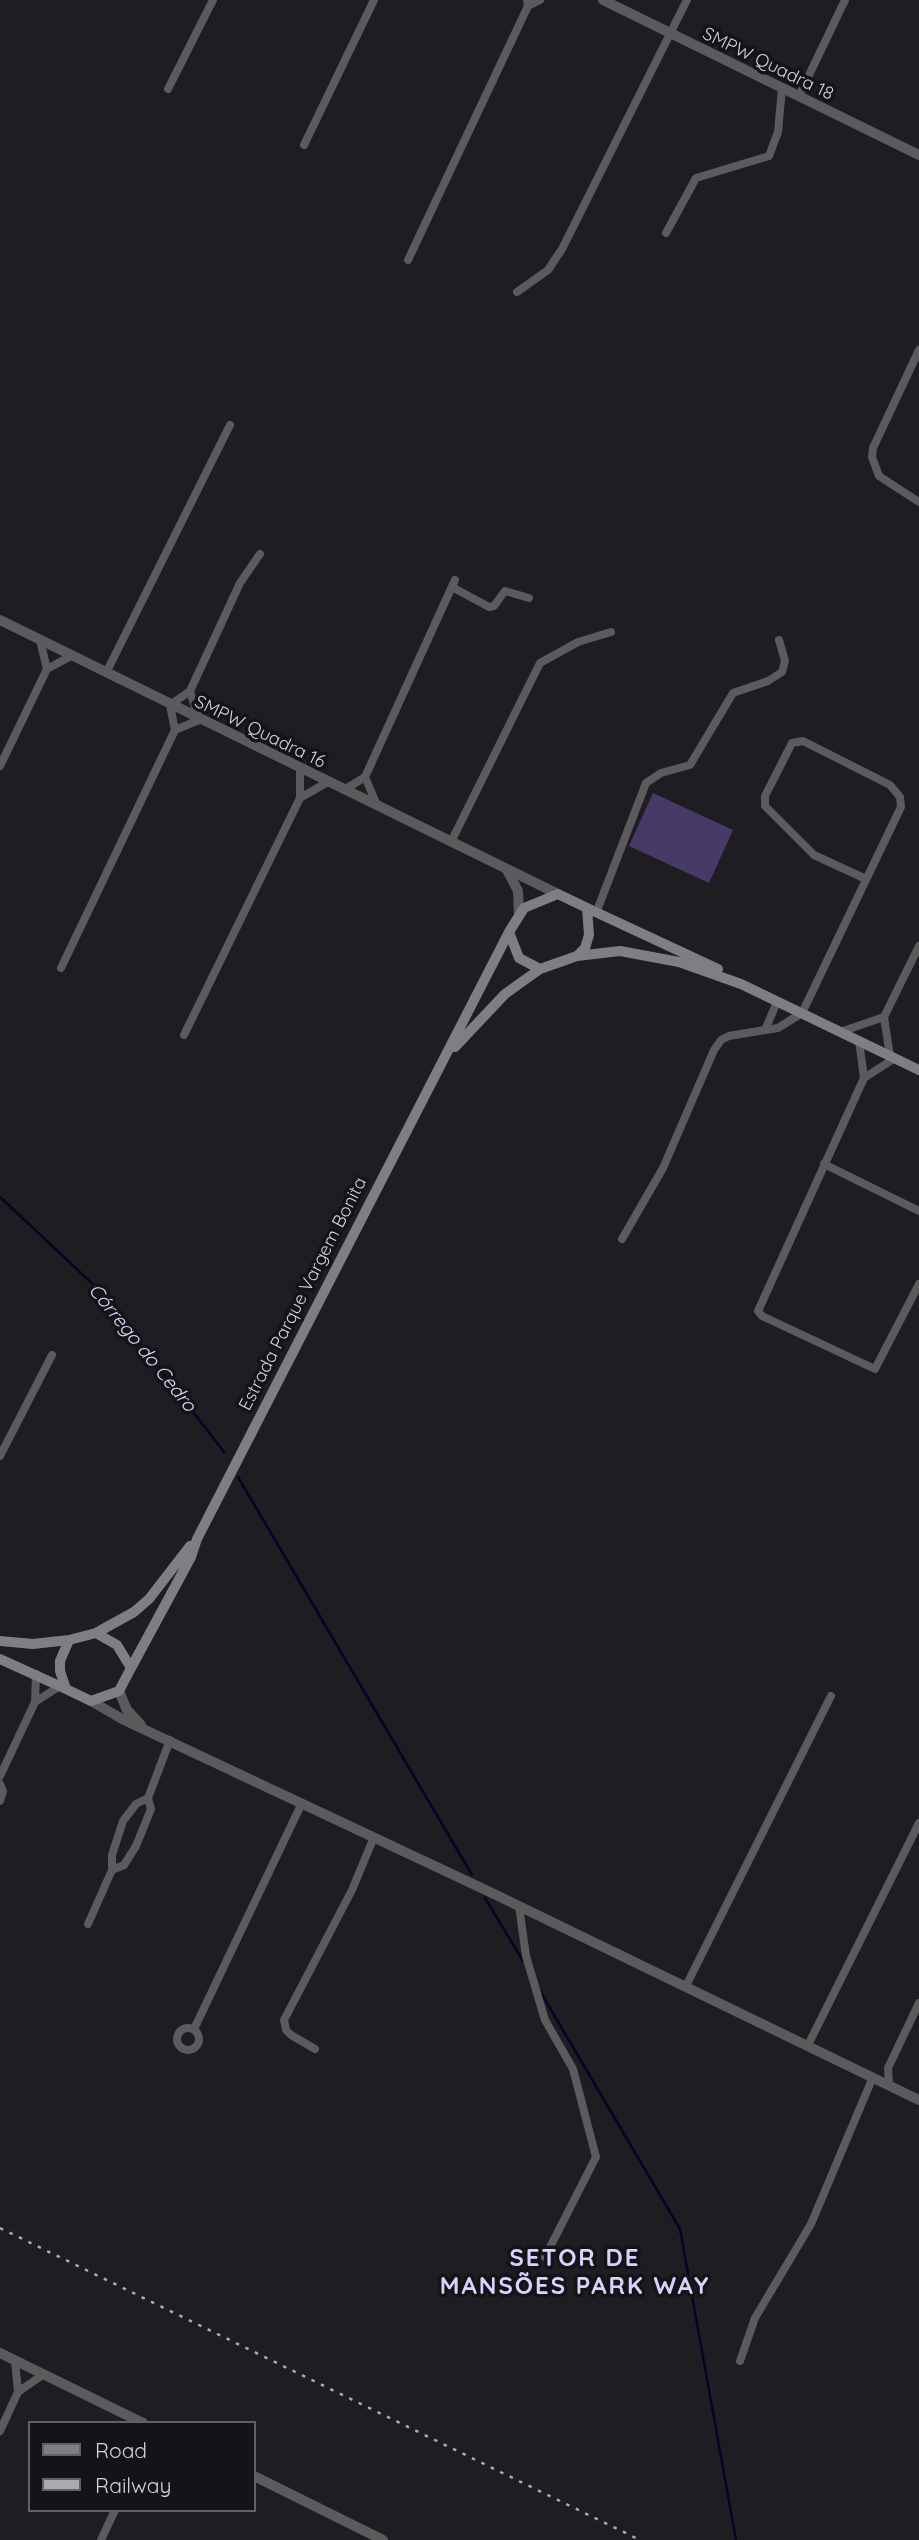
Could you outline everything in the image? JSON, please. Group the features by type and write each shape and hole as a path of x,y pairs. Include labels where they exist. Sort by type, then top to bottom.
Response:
{"main road":[{"path":"741,984 662,956 620,951 577,956 540,969 519,958 509,932 519,915 533,902 558,894 697,959 741,984 919,1070"},
{"path":"577,956 585,948 592,910"},
{"name":"Estrada Parque Vargem Bonita","path":"131,1668 191,1557 197,1539 509,932"},
{"name":"Estrada Parque Vargem Bonita","path":"440,1066 469,1030 505,994 540,969"},
{"name":"Estrada Parque Vargem Bonita","path":"96,1633 134,1612 149,1599 197,1539"},
{"path":"0,1641 33,1644 96,1633 117,1645 131,1668 119,1690 91,1701 0,1659"},
{"path":"63,1687 60,1671 62,1652 68,1640"}],"street":[{"path":"168,89 213,0"},
{"path":"304,145 374,0"},
{"path":"408,260 527,3 540,0"},
{"name":"SMPW Quadra 18","path":"603,0 919,155"},
{"path":"517,292 548,270 562,249 687,0"},
{"path":"799,96 845,0"},
{"path":"666,233 696,178 769,156 778,132 782,88"},
{"path":"919,350 873,447 872,457 879,477 919,502"},
{"path":"106,673 230,425"},
{"path":"61,968 175,730 170,705 190,691 240,583 260,554"},
{"path":"344,790 365,777 454,584 489,607 494,606 505,591 529,598"},
{"name":"SMPW Quadra 16","path":"0,620 558,894"},
{"path":"451,842 540,663 578,642 611,632"},
{"path":"40,640 47,669"},
{"path":"592,910 646,783 661,773 690,765 733,693 768,681 782,672 785,661 779,640"},
{"path":"0,766 47,669 71,656"},
{"path":"175,730 199,720 190,691"},
{"path":"622,1239 663,1168 714,1049 729,1035 778,1028 802,1013 901,807 898,793 890,785 803,741 792,743 765,796 765,806 814,855 866,879"},
{"path":"184,1035 300,798 300,769"},
{"path":"365,777 377,805"},
{"path":"300,798 328,782"},
{"path":"507,869 517,891 519,915"},
{"path":"919,946 884,1017 892,1057 864,1078 760,1302 760,1314 875,1369 919,1284"},
{"path":"765,1031 777,1002"},
{"path":"841,1032 884,1017"},
{"path":"859,1041 864,1078"},
{"path":"824,1164 919,1211"},
{"path":"0,1456 52,1355"},
{"path":"0,1776 35,1702 36,1674"},
{"path":"35,1702 63,1687"},
{"path":"119,1690 127,1710 144,1727"},
{"path":"686,1986 831,1696"},
{"path":"91,1701 919,2100"},
{"path":"112,1870 124,1865 135,1846 151,1809 148,1798 170,1740"},
{"path":"0,1784 4,1791 0,1801"},
{"path":"88,1924 112,1870 112,1855 123,1821 136,1804 148,1798"},
{"path":"194,2029 302,1803"},
{"path":"808,2045 919,1823"},
{"path":"315,2049 291,2035 286,2030 284,2020 352,1890 374,1837"},
{"path":"519,1906 526,1956 545,2020 573,2069 596,2157 545,2257"},
{"path":"889,2085 888,2068 919,2003"},
{"path":"740,2361 755,2318 811,2224 871,2077 888,2068"},
{"path":"0,2353 139,2421"},
{"path":"0,2431 18,2392 15,2360"},
{"path":"18,2392 44,2374"},
{"path":"256,2477 383,2540"},
{"path":"101,2540 114,2512"}],"shaded area":[{"path":"653,793 733,830 709,883 629,846"}],"waterway":[{"name":"Córrego do Cedro","path":"0,1197 99,1290 224,1452"},
{"path":"238,1477 472,1875"},
{"path":"485,1898 523,1961"},
{"path":"540,1991 680,2229 736,2540"}],"railway":[{"path":"0,2228 640,2540"}],"district":[{"name":"SETOR DE MANSÕES PARK WAY","path":"575,2273"}]}
